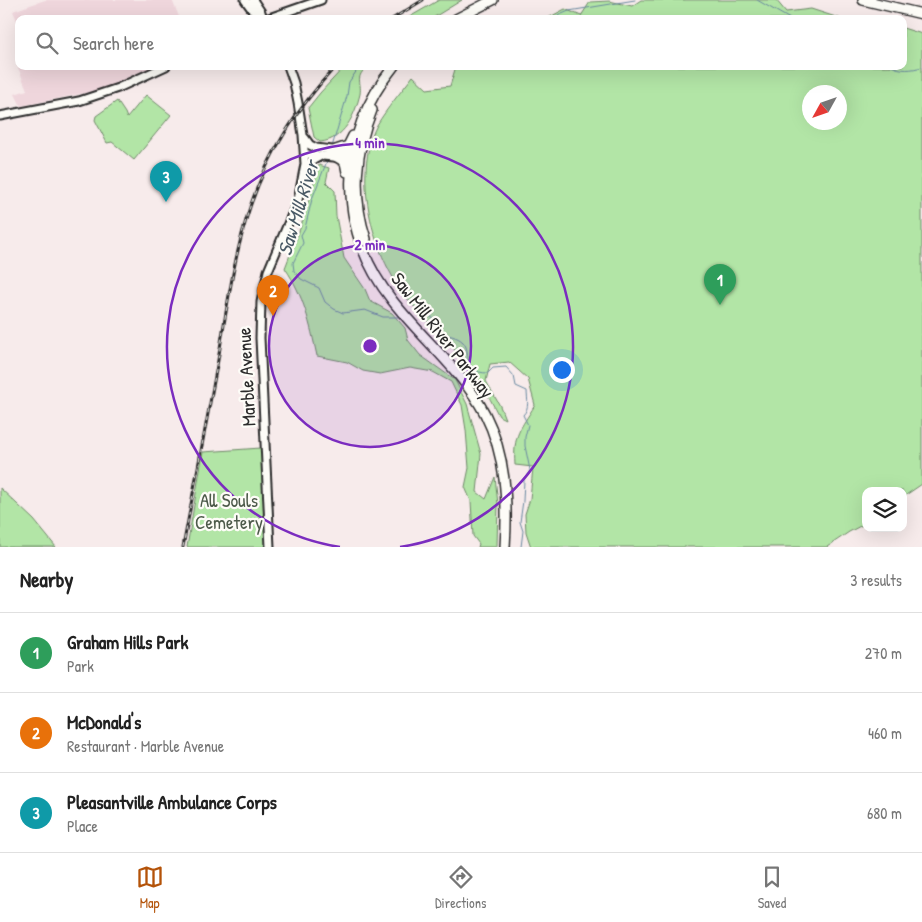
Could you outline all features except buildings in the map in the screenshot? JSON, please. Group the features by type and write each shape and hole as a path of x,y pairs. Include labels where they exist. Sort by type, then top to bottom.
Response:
{"highway":[{"path":"454,15 481,0"},
{"path":"464,15 493,0"},
{"path":"863,0 922,14"},
{"path":"885,0 922,9"},
{"name":"Saw Mill River Parkway","path":"391,70 367,108 358,132 356,156 350,186 354,219 366,254 384,289 464,382 492,428 504,473 505,547"},
{"name":"Saw Mill River Parkway","path":"397,70 374,106 356,156 360,216 365,238 377,267 397,299 469,380 486,406 499,434 509,475 510,547"},
{"path":"354,219 348,211 346,199 347,165 335,153 349,145 361,112 367,108"}],"street":[{"path":"245,0 259,15"},
{"path":"253,0 262,15"},
{"path":"275,15 322,0"},
{"path":"0,116 80,100 118,88 157,70"},
{"name":"Marble Avenue","path":"270,547 260,302 268,271 296,208 303,179 305,153 303,136 295,89 289,70"},
{"path":"303,136 312,147 324,152 356,156"},
{"path":"305,153 311,155 324,152"},
{"path":"303,179 312,161 324,152"}],"shaded area":[{"path":"45,0 172,0 178,15 15,16 13,11"},
{"path":"19,70 151,70 105,89 21,106 15,94 27,90"}],"green space":[{"path":"439,0 462,0 438,15 413,15"},
{"path":"641,0 776,0 786,12 811,9 830,15 582,15 590,2 609,1 632,6"},
{"path":"565,9 579,15 554,15"},
{"path":"907,29 922,34 922,484 907,494 907,487 862,487 862,525 827,547 531,547 526,532 525,514 530,499 533,467 515,465 516,439 535,405 528,379 509,362 490,364 486,381 505,419 499,416 484,387 473,372 401,291 386,264 370,219 366,188 367,156 377,125 413,76 427,89 450,86 455,70 907,70"},
{"path":"341,70 364,70 360,77 358,102 347,125 336,137 320,142 314,137 308,108"},
{"path":"146,95 171,115 134,160 112,142 107,143 95,120 96,116 117,101 127,118"},
{"path":"319,165 329,168 326,182 335,191 336,216 344,258 365,289 370,301 392,313 405,328 408,340 420,355 455,380 467,404 481,454 477,492 486,499 495,477 498,504 497,547 478,547 479,544 473,536 471,501 465,487 469,468 466,430 462,405 451,382 433,372 410,368 380,374 363,371 347,362 317,356 302,300 285,268 301,226"},
{"name":"All Souls Cemetery","path":"261,448 266,547 187,547 203,452"},
{"path":"0,488 34,520 56,547 0,547"}],"waterway":[{"name":"Saw Mill River","path":"560,15 569,11 635,0"},
{"name":"Saw Mill River","path":"757,0 783,15"},
{"name":"Saw Mill River","path":"907,70 922,67"},
{"name":"Saw Mill River","path":"332,147 347,96 349,82 357,70"},
{"name":"Saw Mill River","path":"327,161 312,199 305,228 301,235 303,243 293,263 294,271 301,279 319,288 325,302 343,313 365,310 383,317 398,317"},
{"name":"Saw Mill River","path":"418,313 431,316 441,333 461,340 466,346 469,361 474,369 488,373 493,368 506,367 514,376 516,386 527,391 527,406 523,415 528,425 525,446 530,470 524,480 520,522 523,531 521,547"}],"railway":[{"path":"399,15 423,0"},
{"path":"183,547 231,281 245,223 258,185 286,130 332,70"}],"place":[{"name":"Pleasantville Ambulance Corps","path":"166,202"},
{"name":"Graham Hills Park","path":"720,305"},
{"name":"McDonald's","path":"273,316"}]}
